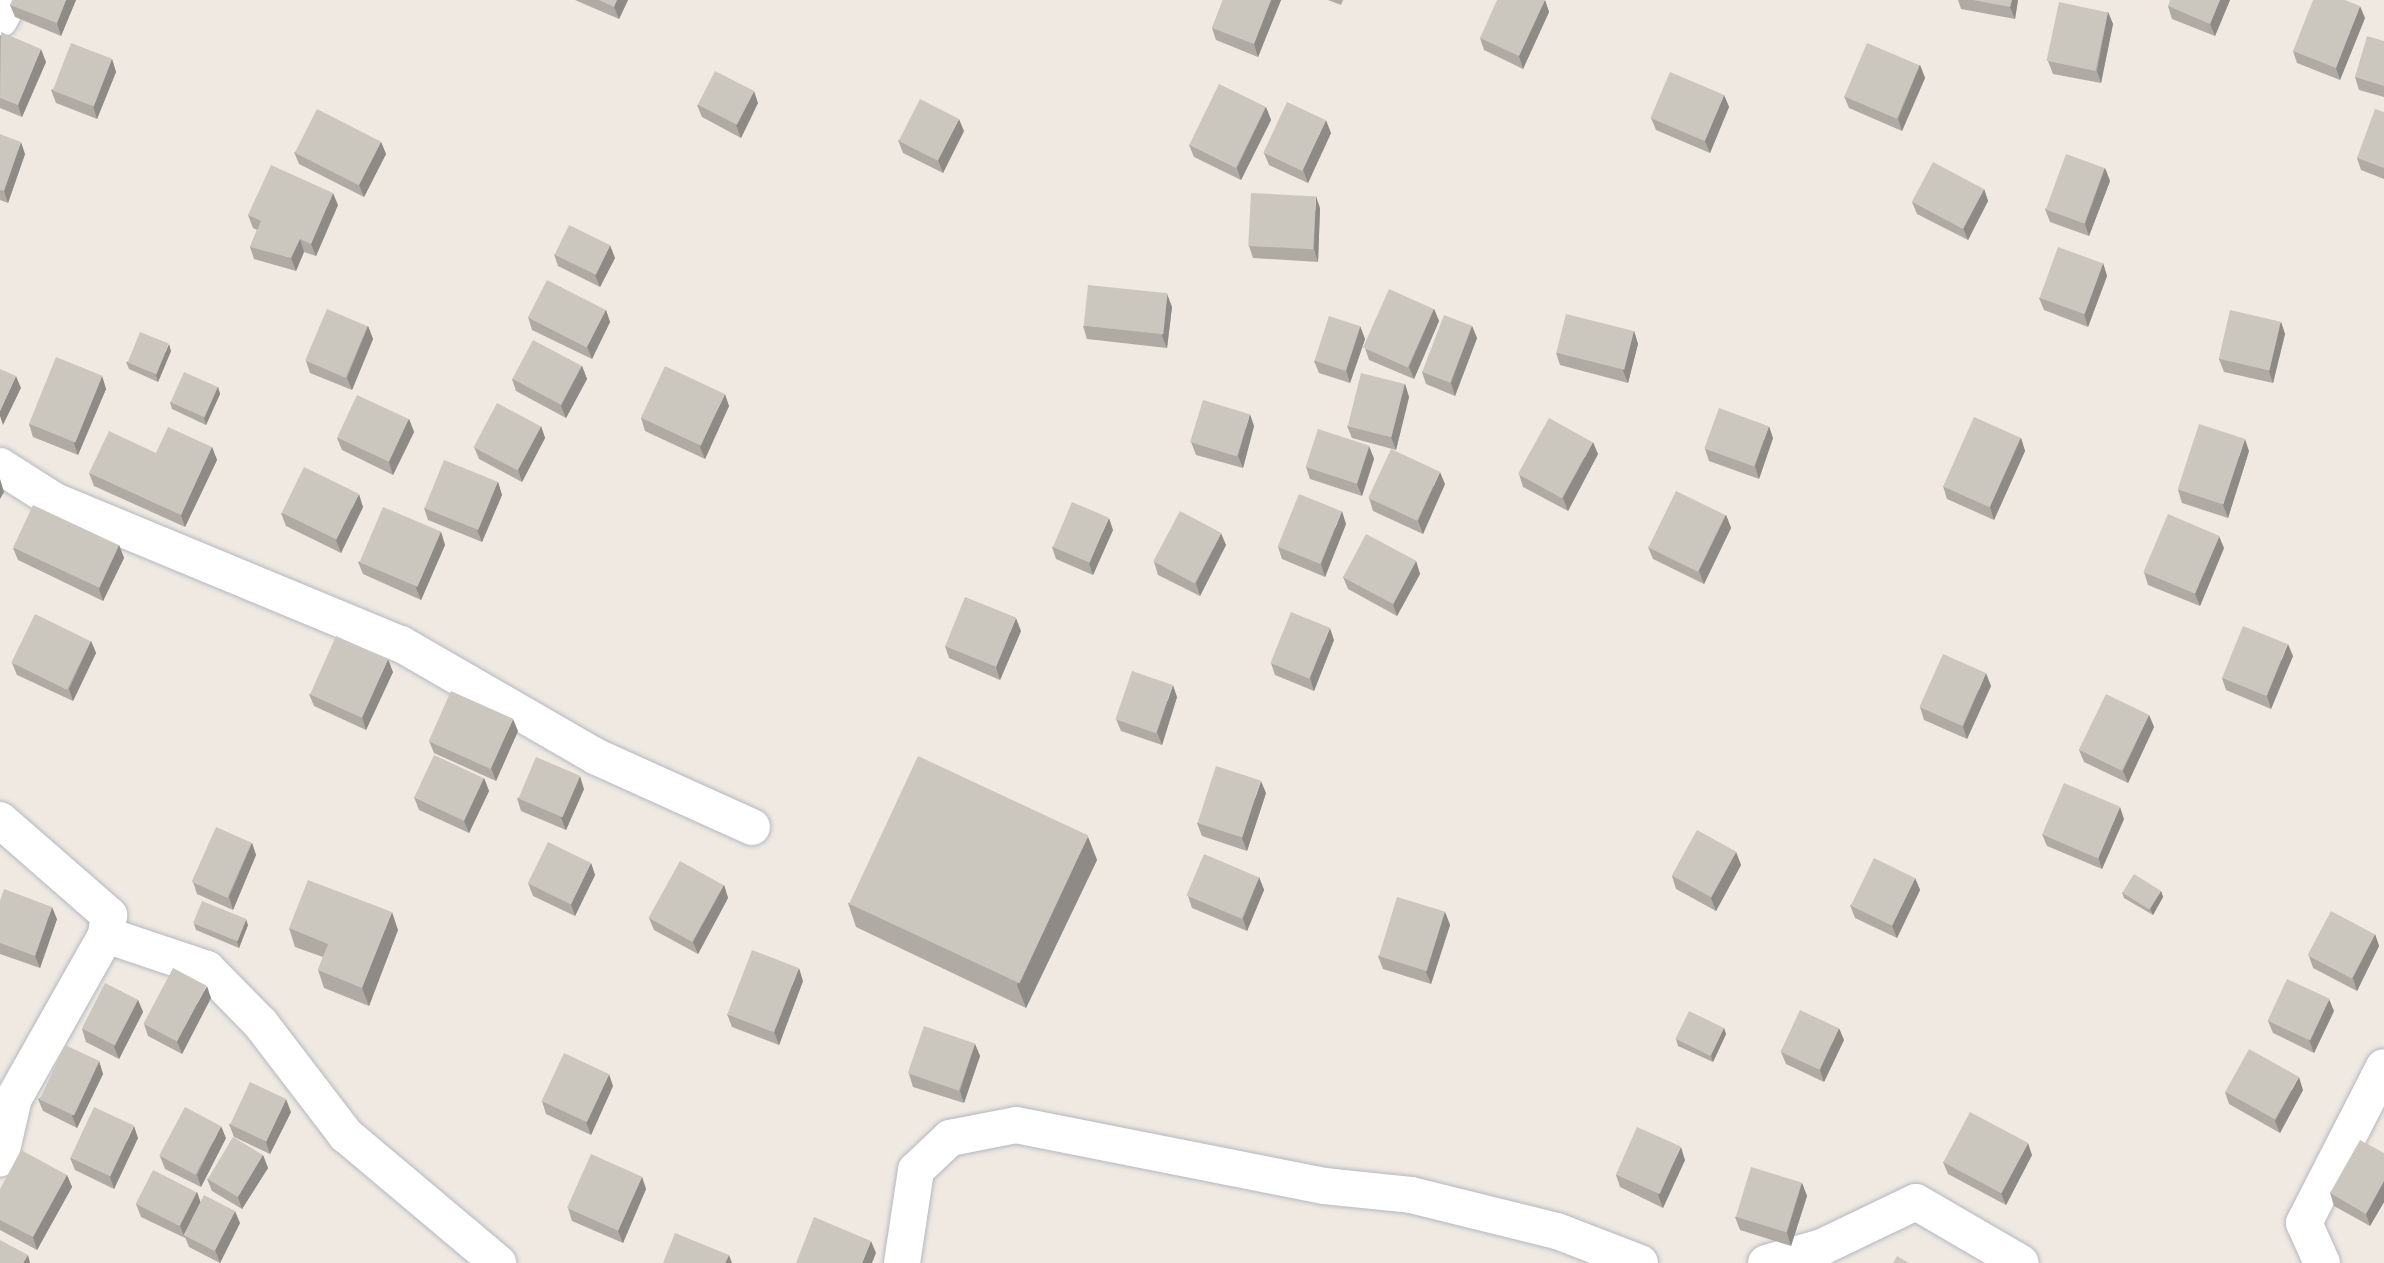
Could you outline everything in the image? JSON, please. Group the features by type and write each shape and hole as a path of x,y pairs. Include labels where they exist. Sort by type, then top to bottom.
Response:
{"street":[{"path":"0,19 10,0"},
{"path":"0,466 55,501 401,644 597,757 752,827"},
{"path":"0,820 103,903 106,935 14,1098 0,1158"},
{"path":"106,935 207,969 261,1024 346,1135 498,1263"},
{"path":"2322,1263 2304,1223 2384,1067"},
{"path":"902,1263 916,1170 950,1138 1016,1125 1324,1186 1411,1195 1557,1231 1640,1263"},
{"path":"1766,1263 1822,1247 1916,1202 2021,1263"}],"building":[{"path":"12,0 66,0 57,23 10,5"},
{"path":"599,0 617,0 614,7"},
{"path":"1223,0 1271,0 1254,44 1212,28"},
{"path":"1497,0 1545,0 1519,56 1480,38"},
{"path":"1973,0 2012,0 2010,7"},
{"path":"2170,0 2220,0 2210,24 2168,6"},
{"path":"2313,0 2345,0 2360,6 2336,68 2293,51"},
{"path":"2059,2 2108,12 2095,71 2047,61"},
{"path":"1,32 41,49 18,105 0,98"},
{"path":"2367,36 2384,41 2384,86 2355,77"},
{"path":"71,43 112,59 94,106 53,91"},
{"path":"1867,43 1919,65 1897,119 1844,96"},
{"path":"715,71 754,91 737,125 698,105"},
{"path":"1670,72 1724,95 1705,141 1650,118"},
{"path":"1219,84 1266,107 1236,168 1189,145"},
{"path":"920,99 959,119 938,161 899,141"},
{"path":"1287,102 1326,120 1302,171 1263,153"},
{"path":"317,109 381,142 359,185 295,153"},
{"path":"2375,109 2384,112 2384,168 2357,158"},
{"path":"0,134 21,142 4,191 0,190"},
{"path":"2066,154 2105,168 2084,223 2046,209"},
{"path":"1933,162 1984,189 1963,229 1912,202"},
{"path":"271,165 333,193 311,244 300,239 291,258 250,247 261,221 248,215"},
{"path":"1251,193 1316,196 1313,249 1248,246"},
{"path":"569,225 610,245 596,275 555,255"},
{"path":"2058,247 2103,263 2085,314 2040,298"},
{"path":"547,280 606,310 587,347 528,317"},
{"path":"1088,285 1168,293 1163,334 1084,326"},
{"path":"1389,289 1434,309 1408,367 1363,347"},
{"path":"327,309 368,326 346,378 305,361"},
{"path":"2230,310 2281,322 2269,370 2219,359"},
{"path":"1566,314 1634,331 1624,370 1556,353"},
{"path":"1444,315 1472,326 1450,383 1422,372"},
{"path":"1329,316 1360,326 1346,371 1314,361"},
{"path":"140,332 169,344 156,374 128,363"},
{"path":"533,340 582,366 561,405 512,379"},
{"path":"56,357 102,376 75,442 29,424"},
{"path":"665,366 725,394 701,446 641,418"},
{"path":"0,369 16,376 0,411"},
{"path":"184,372 218,387 204,417 171,402"},
{"path":"1361,373 1405,384 1391,437 1348,426"},
{"path":"357,395 409,419 389,462 337,438"},
{"path":"1203,400 1250,414 1237,456 1190,442"},
{"path":"497,403 541,426 518,471 474,447"},
{"path":"1719,408 1769,426 1754,467 1704,448"},
{"path":"1974,417 2021,438 1990,507 1943,486"},
{"path":"1549,418 1593,442 1562,498 1518,474"},
{"path":"2199,424 2245,439 2223,504 2178,490"},
{"path":"168,427 212,447 181,515 89,473 109,431 156,453"},
{"path":"1318,429 1369,446 1357,484 1306,467"},
{"path":"1391,449 1440,472 1417,521 1368,498"},
{"path":"444,460 498,482 478,530 425,508"},
{"path":"304,467 359,494 336,540 282,513"},
{"path":"1676,491 1725,515 1698,572 1648,548"},
{"path":"1299,494 1342,511 1320,564 1278,547"},
{"path":"1072,502 1109,518 1090,563 1053,547"},
{"path":"33,505 119,545 99,588 13,548"},
{"path":"383,507 441,532 418,587 360,562"},
{"path":"1180,511 1221,533 1195,583 1153,561"},
{"path":"2168,514 2220,536 2195,594 2143,572"},
{"path":"1366,534 1416,561 1393,604 1343,577"},
{"path":"965,597 1016,618 996,667 945,646"},
{"path":"1291,612 1330,628 1309,679 1270,663"},
{"path":"35,614 91,641 67,690 11,663"},
{"path":"2243,626 2288,644 2267,696 2222,678"},
{"path":"336,636 388,659 362,718 310,694"},
{"path":"1943,654 1986,673 1962,726 1919,707"},
{"path":"1132,671 1173,685 1156,733 1115,719"},
{"path":"451,691 513,719 491,769 429,741"},
{"path":"2106,694 2149,715 2122,771 2079,750"},
{"path":"434,755 484,778 464,821 414,798"},
{"path":"918,756 1088,835 1019,983 849,904"},
{"path":"536,757 580,776 563,817 518,798"},
{"path":"1216,766 1261,781 1242,838 1197,823"},
{"path":"2064,783 2120,807 2098,858 2042,835"},
{"path":"216,827 252,843 227,898 192,882"},
{"path":"1697,830 1736,852 1711,897 1672,875"},
{"path":"548,842 591,863 571,904 528,883"},
{"path":"1204,854 1259,877 1242,919 1186,895"},
{"path":"1874,858 1915,878 1892,926 1851,906"},
{"path":"680,861 724,885 692,942 648,918"},
{"path":"2134,874 2161,891 2149,910 2122,893"},
{"path":"308,880 392,912 362,988 318,970 328,944 289,928"},
{"path":"4,889 52,907 35,956 0,943 0,901"},
{"path":"1397,897 1445,912 1427,971 1379,956"},
{"path":"202,901 247,919 238,941 193,923"},
{"path":"2331,911 2375,934 2352,979 2308,955"},
{"path":"752,950 799,968 774,1032 727,1014"},
{"path":"173,968 207,986 177,1041 143,1024"},
{"path":"2287,979 2330,999 2310,1041 2268,1021"},
{"path":"105,983 138,1000 115,1045 82,1028"},
{"path":"1800,1010 1839,1028 1820,1070 1781,1052"},
{"path":"1689,1011 1724,1028 1710,1056 1675,1039"},
{"path":"924,1026 975,1044 959,1091 908,1073"},
{"path":"65,1045 99,1061 74,1115 40,1099"},
{"path":"2249,1049 2299,1077 2275,1119 2225,1092"},
{"path":"564,1053 609,1074 587,1122 542,1101"},
{"path":"250,1082 286,1099 266,1142 230,1125"},
{"path":"94,1107 134,1126 110,1176 70,1158"},
{"path":"185,1107 221,1126 195,1175 159,1156"},
{"path":"1970,1112 2028,1143 2002,1193 1943,1162"},
{"path":"1637,1127 1681,1147 1660,1194 1616,1175"},
{"path":"233,1137 263,1155 238,1197 208,1179"},
{"path":"2360,1140 2384,1153 2384,1181 2366,1214 2330,1193"},
{"path":"21,1150 67,1175 33,1237 0,1220 0,1189"},
{"path":"591,1154 642,1177 618,1231 567,1208"},
{"path":"1751,1167 1802,1182 1786,1232 1736,1217"},
{"path":"153,1170 197,1192 179,1226 136,1204"},
{"path":"204,1195 235,1211 215,1251 184,1235"},
{"path":"814,1217 871,1241 862,1263 796,1263"},
{"path":"675,1233 729,1255 725,1263 663,1263"},
{"path":"0,1240 28,1255 23,1263 0,1263"},
{"path":"1897,1256 1909,1263 1893,1263"}]}
